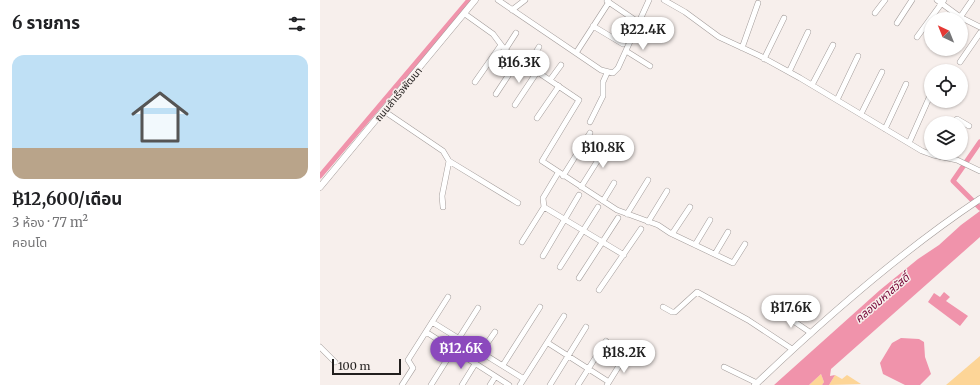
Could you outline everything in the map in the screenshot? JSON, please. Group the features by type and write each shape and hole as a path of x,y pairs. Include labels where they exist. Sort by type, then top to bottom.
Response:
{"street":[{"name":"ถนนสำเร็จพัฒนา","path":"320,187 465,14 475,0"},
{"path":"498,0 607,73 616,72 649,0"},
{"path":"512,10 524,0"},
{"path":"664,0 685,12 719,37 789,72 924,151"},
{"path":"875,13 884,0"},
{"path":"896,23 912,0"},
{"path":"963,12 972,0"},
{"path":"576,53 608,1 636,20"},
{"path":"917,37 940,1 952,12"},
{"path":"742,48 758,3"},
{"path":"465,14 492,34 505,50 579,100 542,161 558,173 627,214 658,225 672,234 733,263 745,244"},
{"path":"764,59 784,18"},
{"path":"968,22 980,27"},
{"path":"593,26 623,44"},
{"path":"789,72 808,32"},
{"path":"960,62 980,32"},
{"path":"505,50 516,33"},
{"path":"475,82 501,45"},
{"path":"812,85 833,45"},
{"path":"528,66 539,48"},
{"path":"626,51 650,66"},
{"path":"837,100 858,56"},
{"path":"496,94 519,60"},
{"path":"550,80 561,65"},
{"path":"515,105 537,72"},
{"path":"861,114 882,72"},
{"path":"590,122 603,96 604,82 607,73"},
{"path":"885,129 906,84"},
{"path":"537,118 559,86"},
{"path":"909,143 925,108"},
{"path":"384,111 443,151 449,160 518,203"},
{"path":"563,176 590,133"},
{"path":"581,187 610,141"},
{"path":"443,207 442,196 449,160"},
{"path":"957,160 980,171"},
{"path":"522,242 544,206 543,198 558,173"},
{"path":"627,214 648,180"},
{"path":"603,201 614,183"},
{"path":"648,222 667,191"},
{"path":"543,256 579,195"},
{"path":"724,366 756,384 792,349 887,266 980,199"},
{"path":"544,206 624,255"},
{"path":"560,266 598,207"},
{"path":"672,234 690,207"},
{"path":"578,278 618,218"},
{"path":"695,245 710,220"},
{"path":"599,290 641,229"},
{"path":"715,254 728,232"},
{"path":"663,307 675,312 697,292 748,320 792,349"},
{"path":"402,385 413,367 408,360 448,297"},
{"path":"503,365 540,306"},
{"path":"459,338 478,308"},
{"path":"780,312 811,333"},
{"path":"520,385 564,316"},
{"path":"432,322 524,379"},
{"path":"550,385 586,327"},
{"path":"426,332 509,385"},
{"path":"481,352 495,332"},
{"path":"578,385 606,340"},
{"path":"548,343 608,383 627,354"},
{"path":"320,347 335,362"},
{"path":"431,385 453,350"},
{"path":"462,385 475,364"},
{"path":"490,385 495,377"}],"shaded area":[{"path":"980,356 980,385 946,385"},
{"path":"821,374 824,382 822,385 809,385"},
{"path":"835,375 842,379 847,375 861,384 829,385"}],"water":[{"name":"คลองมหาสวัสดิ์","path":"980,211 980,237 831,369 830,376 835,375 829,385 822,385 824,382 821,374 809,385 774,385 880,290 918,259 939,245 961,225"},
{"path":"944,292 950,297 946,301 968,316 960,326 928,302 934,293 940,297"},
{"path":"901,338 919,339 924,342 925,357 931,374 920,385 905,385 883,374 880,363 892,343"}],"waterway":[{"path":"320,176 469,0"},
{"path":"980,142 953,181 980,208"}]}
